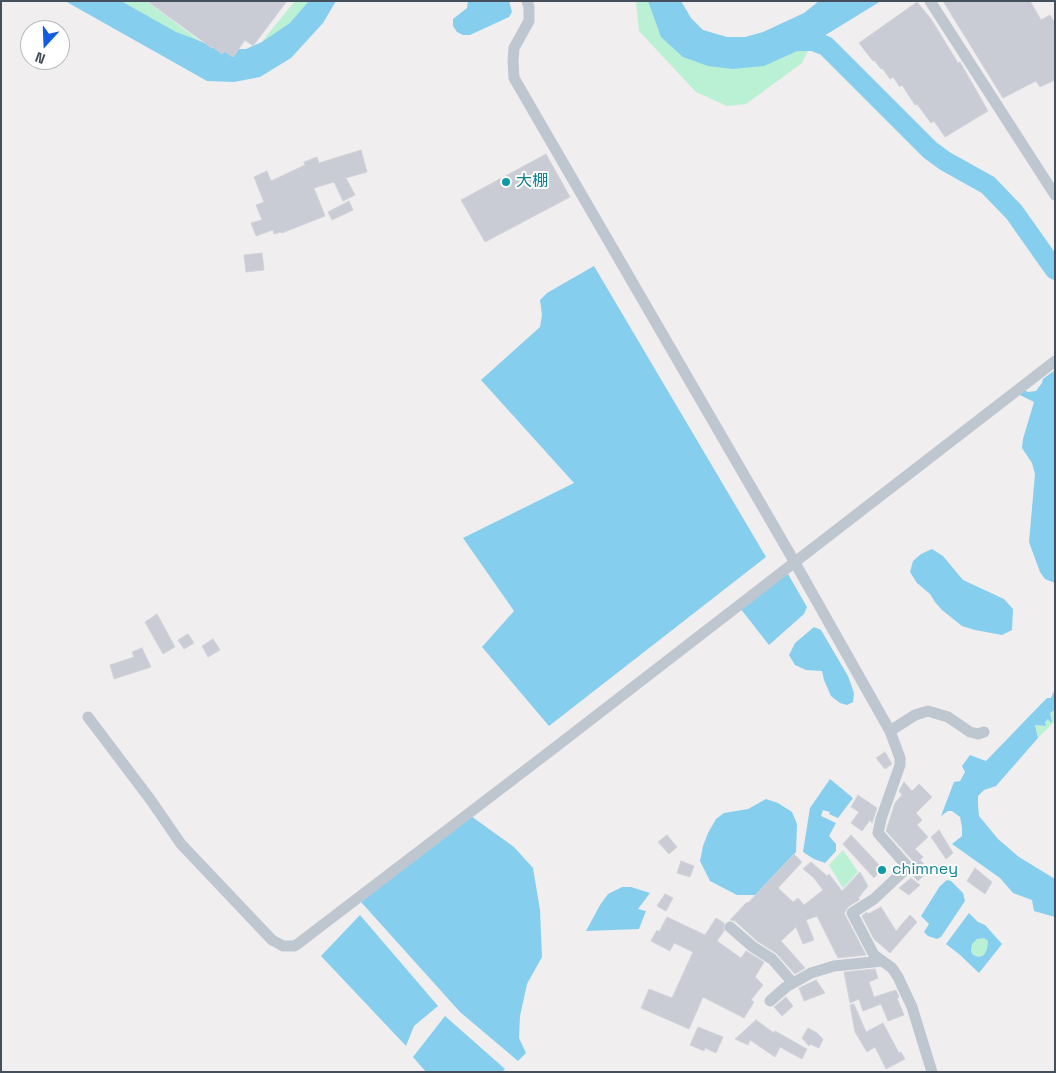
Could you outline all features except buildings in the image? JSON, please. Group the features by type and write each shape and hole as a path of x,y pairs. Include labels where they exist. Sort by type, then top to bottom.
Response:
{"street":[{"path":"527,1 529,21 514,48 514,78 794,561 890,731 900,758 900,765 881,818 878,833 908,867 874,899 852,913 874,955 892,968 898,977 912,1007 932,1072"},
{"path":"930,1 1055,195"},
{"path":"88,717 116,752 187,850 272,940 283,946 295,946 1055,361"},
{"path":"890,731 915,715 928,711 948,718 970,732 978,734 984,732"},
{"path":"730,927 753,947 772,959 793,983"},
{"path":"770,1001 793,983 823,968 882,961"}],"green space":[{"path":"108,1 146,1 208,47 228,57 259,45 295,1 313,1 304,13 237,65"},
{"path":"636,1 656,1 667,31 799,48 808,51 802,63 746,104 727,106 696,92 639,31"},
{"path":"1055,710 1055,721 1038,738 1035,725 1046,726 1044,722 1048,719 1052,721 1050,713"},
{"path":"843,850 858,872 843,888 829,865"},
{"path":"984,938 988,941 984,955 979,957 973,955 971,951 972,944 977,939"}],"water":[{"path":"65,1 121,1 176,32 228,49 246,49 262,42 290,23 309,1 336,1 323,23 291,58 260,77 234,82 207,81"},
{"path":"468,1 509,1 512,12 509,17 470,35 463,35 457,32 453,26 453,19 467,8"},
{"path":"648,1 681,1 691,18 703,30 727,37 745,37 763,32 804,13 819,1 881,1 806,47 764,66 733,69 708,66 683,57 661,37"},
{"path":"594,266 766,557 549,726 482,647 514,611 463,538 574,483 481,380 540,327 542,315 540,300 547,293"},
{"path":"1055,370 1055,583 1045,579 1040,572 1029,542 1035,474 1032,463 1022,448 1034,402 1018,394 1022,389 1028,392 1036,391 1043,379"},
{"path":"932,549 943,556 963,580 1004,599 1013,609 1012,630 1002,635 975,630 962,626 942,610 930,594 917,583 910,572 913,561 921,554"},
{"path":"788,574 807,607 804,614 769,645 740,608"},
{"path":"814,627 821,630 848,676 854,693 853,702 847,705 840,703 831,696 822,671 806,670 795,665 789,655 795,643"},
{"path":"1055,689 1055,710 1050,713 1051,723 1048,719 1045,722 1046,726 1035,725 1038,738 996,786 984,790 978,796 978,805 979,816 998,839 1019,857 1055,879 1055,917 1034,911 1032,900 1013,893 1000,878 952,844 962,836 960,817 952,811 948,811 941,816 954,782 960,781 965,772 962,766 970,755 986,761 1047,698 1051,698"},
{"path":"830,779 853,798 838,818 829,814 830,812 823,810 821,816 836,823 829,836 836,844 836,851 825,863 803,852 810,808"},
{"path":"766,799 778,803 792,812 797,824 796,852 756,895 737,895 710,881 700,861 703,846 716,819 724,813 748,809"},
{"path":"471,816 514,847 533,868 540,910 542,957 527,984 520,1016 519,1038 526,1053 518,1061 460,1012 361,902"},
{"path":"947,880 951,881 963,893 965,901 941,937 937,939 928,936 924,932 929,924 921,916 940,886"},
{"path":"622,887 631,887 650,893 638,909 646,911 639,929 586,931 608,894"},
{"path":"969,913 978,922 985,925 1002,944 979,973 946,944","holes":["984,938 988,941 984,955 979,957 973,955 971,951 972,944 977,939"]},
{"path":"360,915 438,1006 414,1026 406,1046 321,956"},
{"path":"445,1016 505,1069 502,1072 426,1072 413,1057"}],"waterway":[{"path":"788,44 794,41 813,41 826,46 930,150 945,161 988,185 1014,212 1055,270"}],"place":[{"name":"大棚","path":"506,182"},
{"name":"chimney","path":"882,870"}]}
